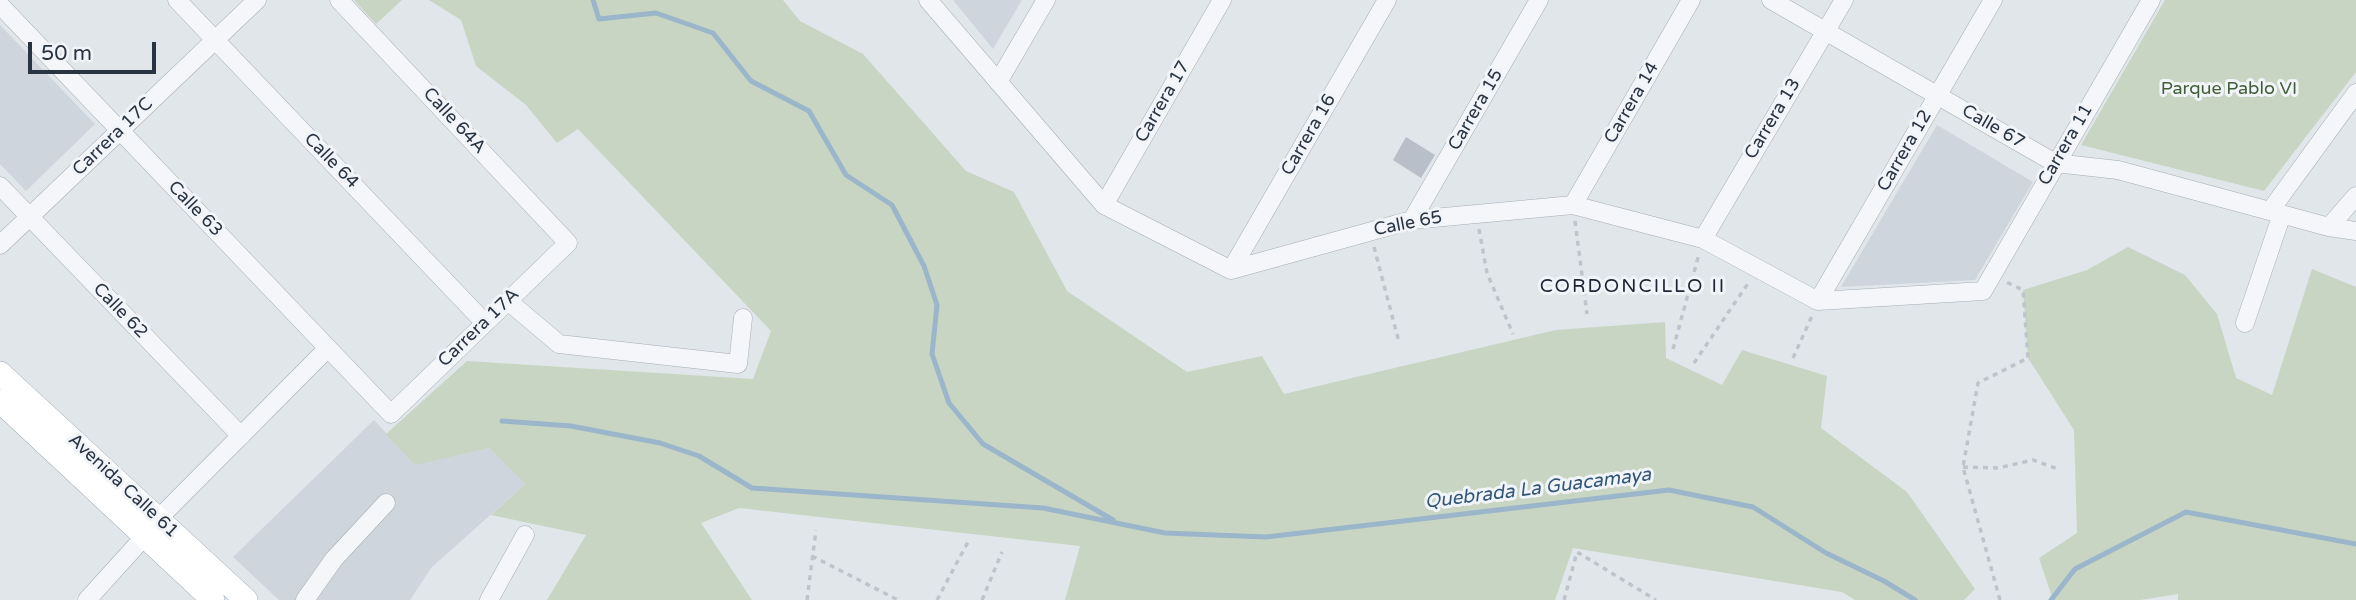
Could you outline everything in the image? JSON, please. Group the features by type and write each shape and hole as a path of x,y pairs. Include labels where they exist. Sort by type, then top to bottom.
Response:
{"main road":[{"name":"Avenida Calle 61","path":"0,373 152,528 213,600"},
{"name":"Avenida Calle 61","path":"0,401 152,528 246,600"}],"street":[{"name":"Calle 64","path":"177,0 485,323"},
{"name":"Carrera 17C","path":"0,245 257,0"},
{"name":"Calle 64A","path":"340,0 568,243"},
{"path":"928,0 1104,205 1231,270"},
{"path":"998,82 1046,0"},
{"name":"Carrera 17","path":"1104,205 1222,0"},
{"name":"Carrera 16","path":"1231,270 1387,0"},
{"name":"Carrera 15","path":"1412,220 1539,0"},
{"name":"Carrera 14","path":"1573,205 1691,0"},
{"name":"Calle 67","path":"1771,0 2055,163 2118,170 2329,227 2356,231"},
{"name":"Carrera 13","path":"1703,239 1844,0"},
{"name":"Carrera 12","path":"1818,301 1993,0"},
{"name":"Carrera 11","path":"1987,283 2151,0"},
{"name":"Calle 63","path":"0,5 391,414"},
{"path":"2245,323 2276,212 2356,93"},
{"name":"Calle 62","path":"0,186 241,436"},
{"path":"2329,227 2356,196"},
{"name":"Calle 65","path":"1231,270 1412,220 1573,205 1703,239 1818,301"},
{"name":"Carrera 17A","path":"391,414 568,243"},
{"path":"1818,301 1987,283"},
{"path":"508,301 559,344 738,364 743,318"},
{"path":"87,600 152,528 328,348"},
{"path":"305,600 334,559 386,503"},
{"path":"489,600 525,536"}],"path":[{"path":"1573,205 1587,314"},
{"path":"1476,214 1487,273 1513,334"},
{"path":"1370,232 1399,342"},
{"path":"1673,349 1703,239"},
{"path":"1694,363 1758,269"},
{"path":"1987,283 2023,290 2028,358 1978,383 1964,467 2000,600"},
{"path":"1793,358 1818,301"},
{"path":"1964,467 1998,468 2034,460 2058,469"},
{"path":"815,600 807,597 816,530"},
{"path":"937,600 969,540"},
{"path":"982,600 1002,552"},
{"path":"1564,600 1577,552 1656,600"},
{"path":"812,556 898,600"}],"shaded area":[{"path":"953,0 1022,0 993,49"},
{"path":"0,25 95,124 26,191 0,164"},
{"path":"1937,125 2033,182 1975,280 1841,287"},
{"path":"374,420 415,464 489,448 525,484 431,568 410,600 279,600 233,557"}],"green space":[{"path":"354,0 402,0 376,24"},
{"path":"429,0 783,0 800,21 863,54 966,171 1014,192 1067,291 1187,372 1262,356 1284,394 1556,330 1665,322 1666,358 1722,385 1742,350 1827,376 1821,428 1907,492 1975,589 1964,600 1855,600 1842,592 1573,548 1555,600 1065,600 1080,546 739,508 701,523 752,600 547,600 586,535 491,515 525,484 489,448 415,465 386,434 467,361 753,379 771,331 578,129 557,143 526,105 476,66 461,20"},
{"name":"Parque Pablo VI","path":"2165,0 2356,0 2356,72 2264,191 2081,145"},
{"path":"2128,247 2185,275 2217,314 2236,378 2272,395 2312,269 2356,287 2356,600 2178,600 2178,594 2140,600 2053,600 2039,558 2077,533 2074,430 2028,358 2023,290 2087,270"}],"building":[{"path":"1406,137 1435,155 1421,178 1393,160"}],"waterway":[{"path":"593,0 599,19 656,13 713,33 751,81 809,111 846,175 892,205 924,266 937,305 932,354 949,403 983,444 1113,520"},
{"path":"502,421 571,426 660,443 699,456 752,488 1043,508 1165,533 1266,537 1669,490 1753,507 1826,553 1884,581 1915,600"},
{"name":"Quebrada La Guacamaya","path":"2051,600 2075,569 2186,512 2356,544"}],"district":[{"name":"CORDONCILLO II","path":"1633,287"}]}
